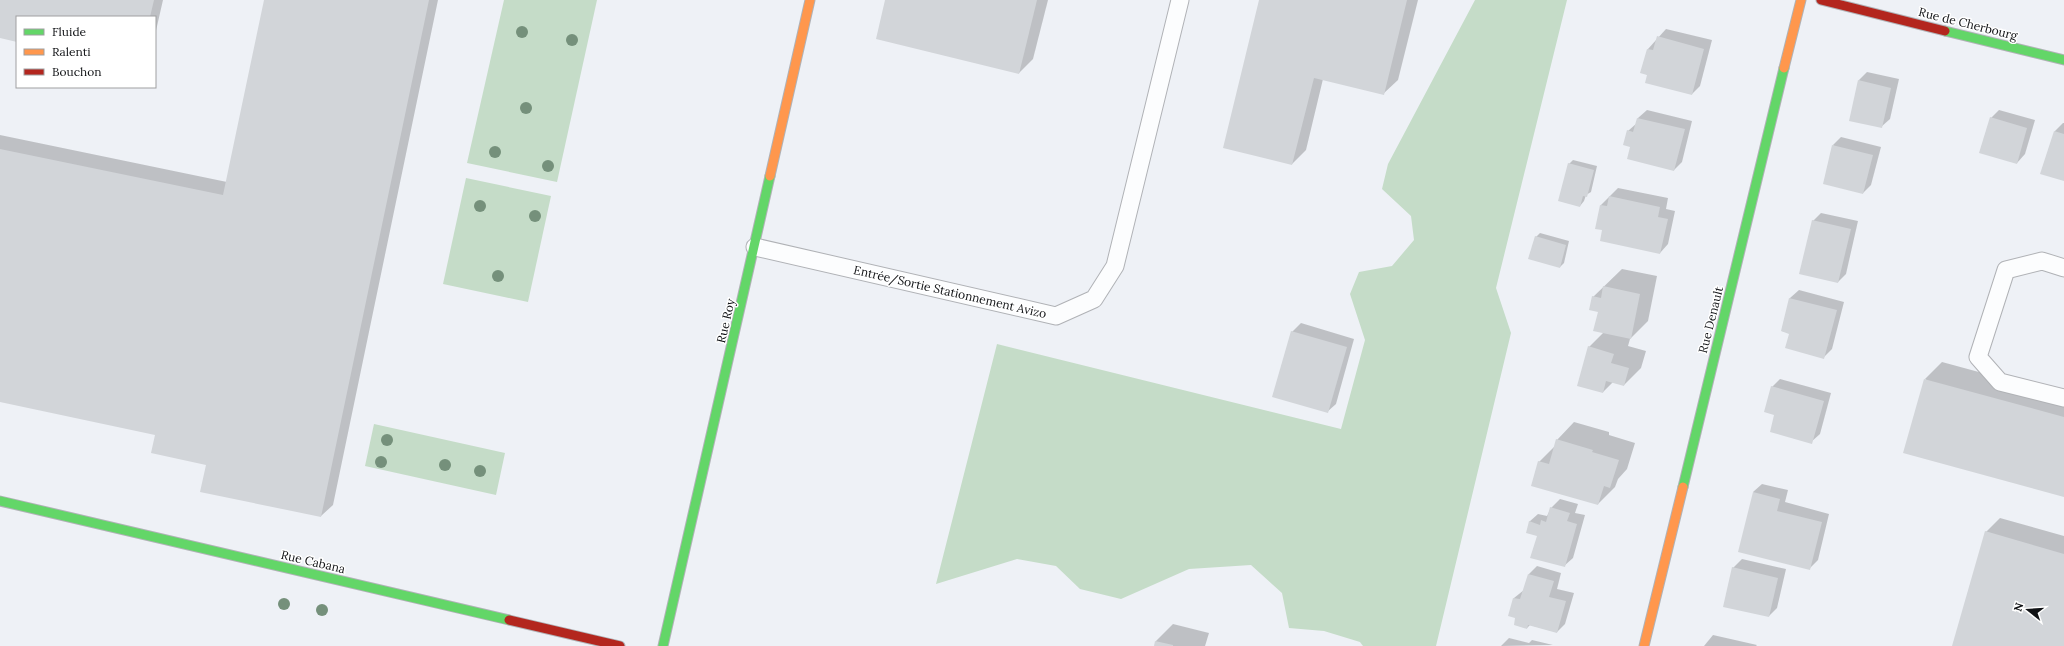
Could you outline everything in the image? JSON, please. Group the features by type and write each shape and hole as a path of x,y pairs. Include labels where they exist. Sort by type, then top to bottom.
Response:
{"street":[{"name":"Rue Roy","path":"663,646 810,0"},
{"name":"Rue Denault","path":"1644,646 1801,0"},
{"name":"Rue de Cherbourg","path":"1820,0 2064,60"},
{"name":"Rue Cabana","path":"0,501 620,646"}],"lane":[{"name":"Entrée/Sortie Stationnement Avizo","path":"755,247 1056,316 1094,299 1115,266 1180,0"},
{"path":"2064,268 2042,261 2006,270 1978,358 2000,382 2064,398"}],"green space":[{"path":"504,0 597,0 557,182 467,163"},
{"path":"1475,0 1567,0 1496,288 1511,333 1436,646 1363,646 1360,642 1324,631 1289,628 1282,593 1251,565 1189,569 1121,599 1080,589 1056,566 1017,559 936,584 997,344 1341,429 1365,340 1350,294 1359,272 1392,266 1414,240 1411,216 1382,189 1388,164"},
{"path":"466,178 551,196 528,302 443,284"},
{"path":"374,424 505,453 496,495 365,466"}],"building":[{"path":"0,0 154,0 150,16 16,16 16,42 0,38"},
{"path":"264,0 429,0 321,517 200,492 206,465 151,453 155,435 0,402 0,149 223,195"},
{"path":"885,0 1037,0 1019,74 876,39"},
{"path":"1259,0 1407,0 1384,95 1314,78 1292,165 1223,148"},
{"path":"1657,36 1704,49 1692,95 1645,83 1647,75 1640,73 1647,49 1653,50"},
{"path":"1858,80 1891,88 1882,128 1849,121"},
{"path":"1990,117 2027,128 2017,164 1979,153"},
{"path":"1637,118 1685,129 1674,171 1627,159 1630,147 1623,145 1627,130 1633,132"},
{"path":"2054,131 2064,134 2064,181 2040,174"},
{"path":"1832,145 1873,155 1863,194 1823,184"},
{"path":"1568,163 1594,170 1587,197 1583,196 1580,207 1558,201"},
{"path":"1609,196 1660,207 1658,217 1668,219 1660,254 1600,241 1602,230 1595,229 1600,205 1607,206"},
{"path":"1812,220 1851,229 1838,283 1799,274"},
{"path":"1535,236 1566,245 1560,268 1528,259"},
{"path":"1603,286 1640,294 1631,339 1593,331 1598,312 1589,310 1592,296 1601,298"},
{"path":"1789,298 1837,310 1824,359 1785,348 1789,334 1781,331"},
{"path":"1291,331 1347,347 1328,413 1272,397"},
{"path":"1588,346 1614,354 1611,363 1629,368 1624,386 1606,381 1603,393 1577,386"},
{"path":"1924,379 2064,417 2064,497 1903,453"},
{"path":"1771,386 1824,401 1812,444 1770,432 1774,415 1764,412"},
{"path":"1556,439 1593,450 1592,452 1619,460 1610,488 1604,486 1598,505 1531,486 1538,461 1549,464"},
{"path":"1753,492 1780,499 1777,511 1822,522 1810,570 1738,552"},
{"path":"1550,507 1570,513 1567,521 1577,524 1565,567 1530,558 1537,536 1526,533 1529,521 1540,525 1541,520 1546,522"},
{"path":"1985,531 2064,554 2064,646 1952,646"},
{"path":"1732,567 1778,578 1769,617 1723,607"},
{"path":"1528,574 1554,581 1549,597 1566,601 1557,633 1528,625 1527,629 1514,625 1515,618 1508,616 1513,598 1520,599"},
{"path":"1155,641 1173,645 1173,646 1154,646"}],"traffic: fast":[{"path":"1945,31 2064,60"},
{"path":"1683,487 1784,68"},
{"path":"663,646 770,176"},
{"path":"0,501 509,620"}],"traffic: slow":[{"path":"770,176 810,0"},
{"path":"1784,68 1801,0"},
{"path":"1644,646 1683,487"}],"traffic: jam":[{"path":"1821,0 1945,31"},
{"path":"509,620 620,646"}]}
